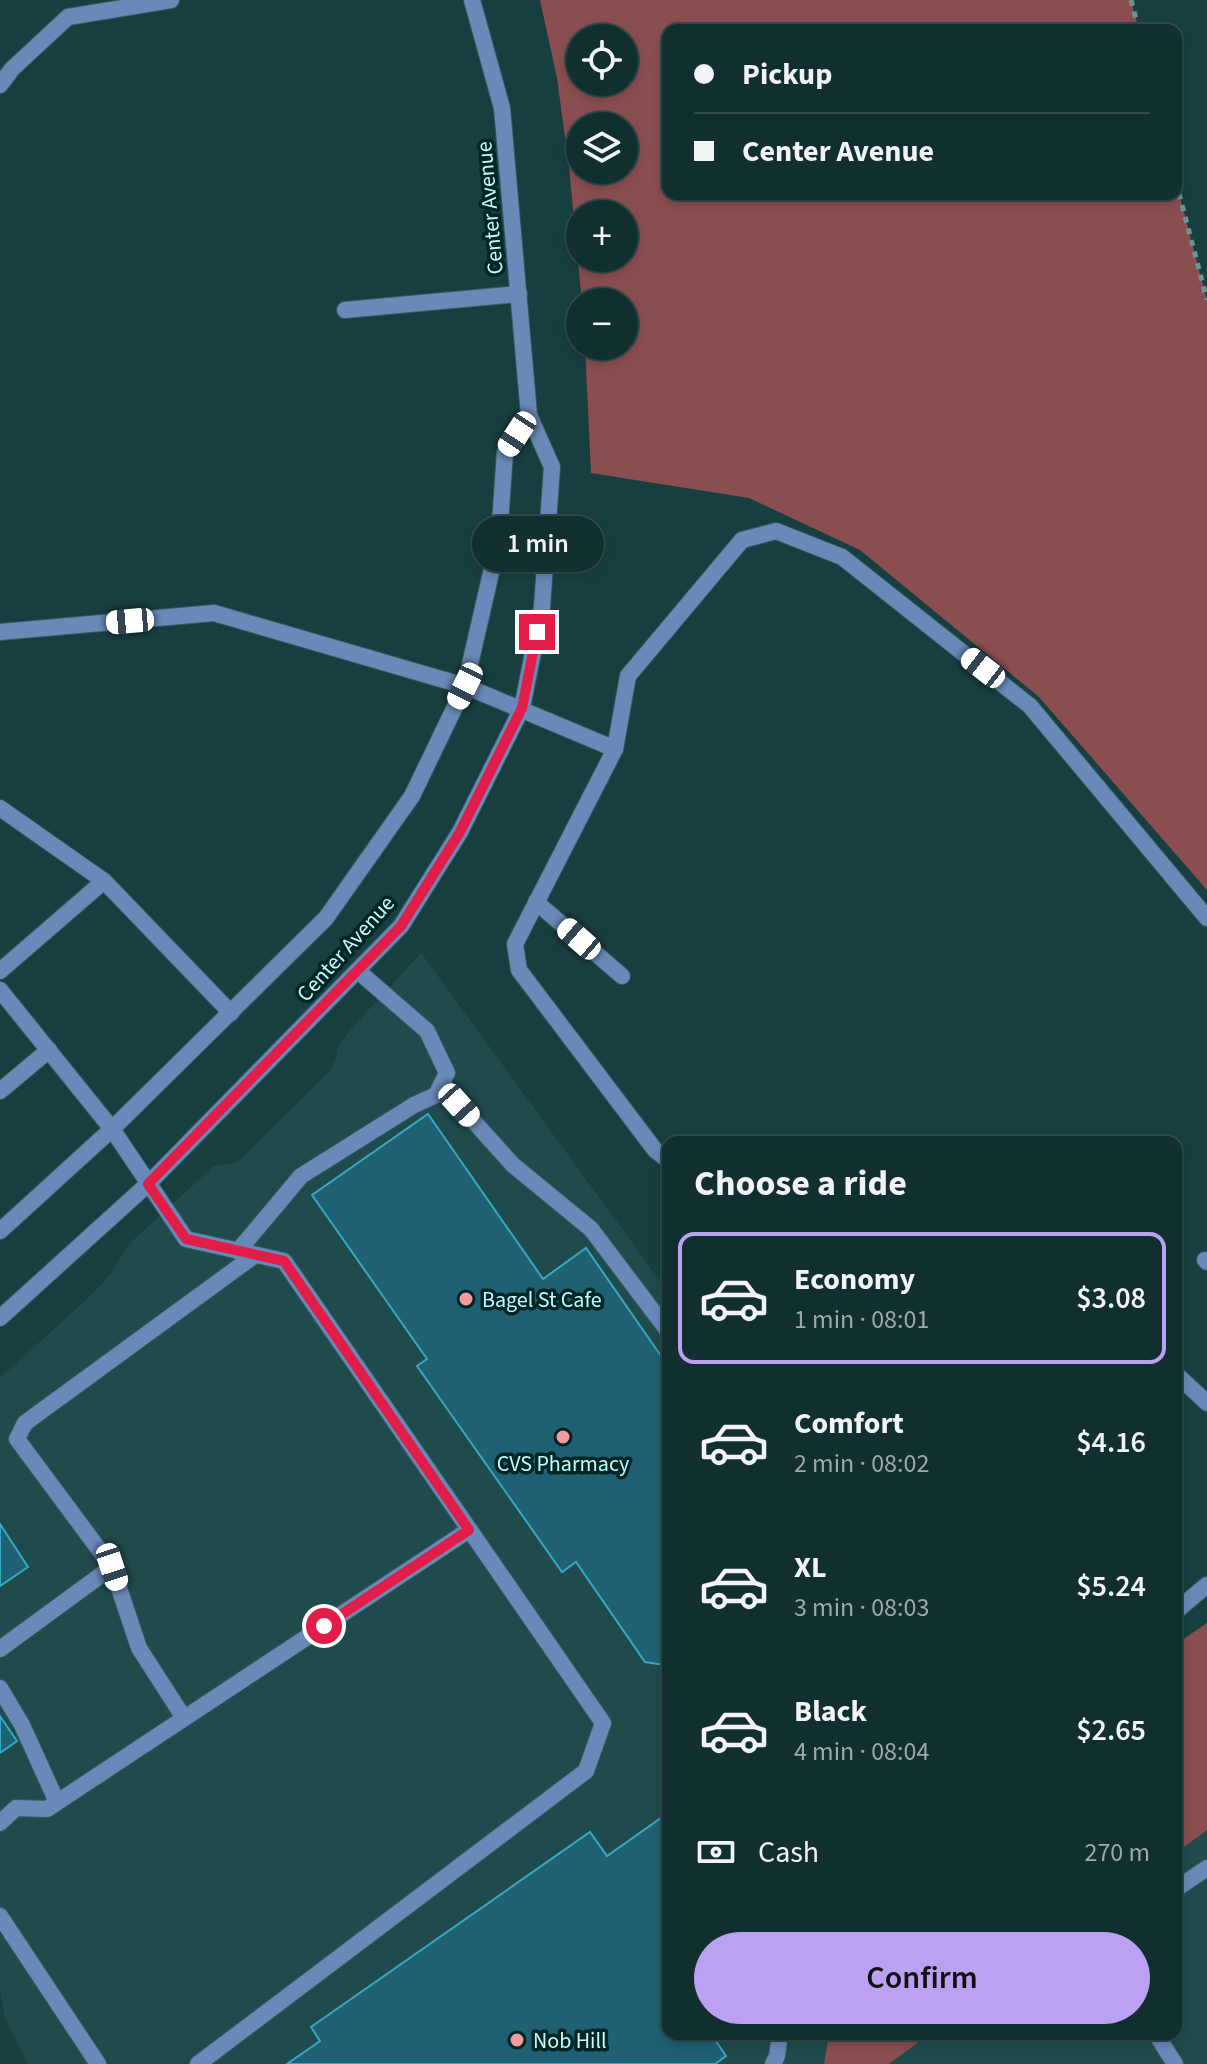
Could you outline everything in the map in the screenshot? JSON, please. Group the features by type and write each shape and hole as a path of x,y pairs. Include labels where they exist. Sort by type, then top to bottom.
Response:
{"street":[{"path":"0,85 12,69 68,17 171,0"},
{"name":"Center Avenue","path":"0,1318 148,1184 401,926 460,832 522,708 542,607 552,467 529,415 502,108 472,0"},
{"path":"345,310 519,294"},
{"name":"Center Avenue","path":"0,1231 112,1129 326,918 412,796 465,686 499,538 505,452 529,415"},
{"path":"662,1155 519,970 515,944 615,749 628,676 742,540 776,531 842,557 1030,706 1207,918"},
{"path":"0,632 214,613 465,686 615,749"},
{"path":"0,808 104,881 231,1013"},
{"path":"0,971 104,881"},
{"path":"536,902 622,976"},
{"path":"238,1251 301,1176 414,1105 436,1095 447,1073 427,1031 358,971"},
{"path":"0,990 112,1129 186,1239 284,1261 603,1723 586,1771 198,2064"},
{"path":"0,1091 49,1050"},
{"path":"441,1085 513,1165 591,1229 662,1323"},
{"path":"184,1718 139,1648 112,1567 62,1504 17,1439 25,1423 255,1255"},
{"path":"1182,1380 1207,1403"},
{"path":"0,1823 16,1808 47,1809 469,1530"},
{"path":"0,1649 112,1567"},
{"path":"1182,1606 1207,1585"},
{"path":"0,1688 22,1725 57,1802"},
{"path":"1182,1885 1207,1868"},
{"path":"0,1916 98,2064"},
{"path":"773,2064 779,2040"},
{"path":"1160,2040 1175,2064"}],"path":[{"path":"1131,0 1137,24"},
{"path":"1181,200 1207,300"}],"shaded area":[{"path":"540,0 1131,0 1137,24 662,24 662,200 1181,200 1207,300 1207,890 1039,697 860,550 749,498 591,473 586,360 638,360 638,288 581,288 579,272 638,272 638,200 572,200 571,184 638,184 638,112 566,112 566,145 557,78"},
{"path":"421,953 662,1284 662,2040 828,2040 824,2064 28,2064 5,2019 0,1992 0,1378 86,1300 110,1275 129,1244 214,1166 241,1159 329,1072 336,1060 337,1049 353,1027"},
{"path":"1207,1623 1207,1830 1182,1849 1182,1640"},
{"path":"1207,1830 1207,2064 889,2064 922,2040 1182,2040 1182,1849"},
{"path":"828,2040 922,2040 889,2064 824,2064"}],"building":[{"path":"428,1114 543,1279 586,1248 662,1357 662,1665 645,1662 576,1562 562,1572 417,1366 427,1359 312,1195"},
{"path":"0,1524 28,1567 0,1586"},
{"path":"0,1716 17,1741 0,1753"},
{"path":"662,1817 662,2040 715,2040 726,2056 715,2064 287,2064 320,2041 311,2027 590,1832 607,1856"}],"place":[{"name":"Bagel St Cafe","path":"466,1299"},
{"name":"CVS Pharmacy","path":"563,1437"},
{"name":"Nob Hill","path":"517,2040"}],"route":[{"path":"324,1626 469,1530 284,1261 186,1239 148,1184 401,926 460,832 522,708 537,632"}]}
